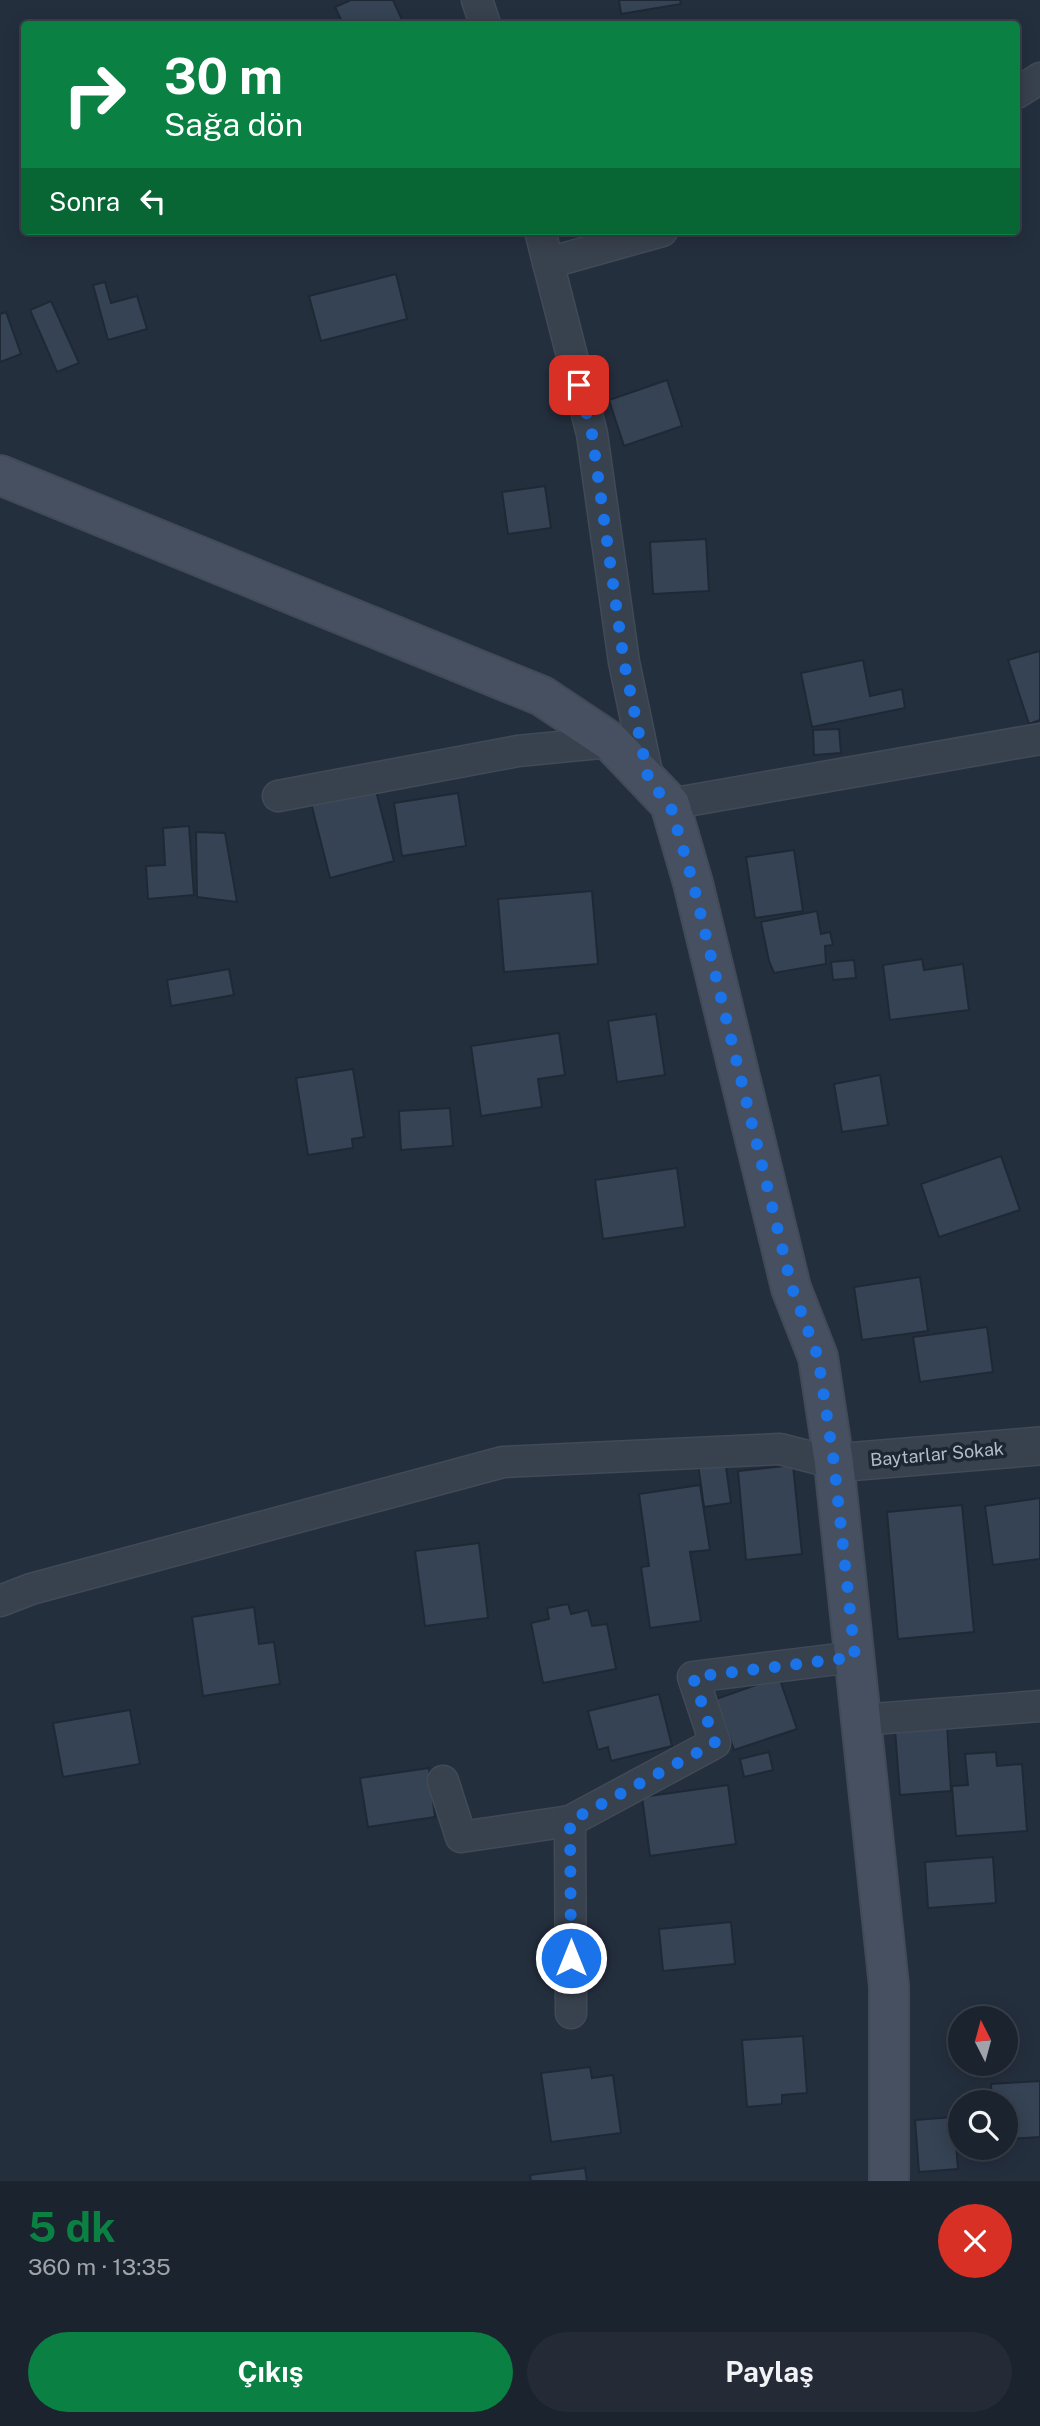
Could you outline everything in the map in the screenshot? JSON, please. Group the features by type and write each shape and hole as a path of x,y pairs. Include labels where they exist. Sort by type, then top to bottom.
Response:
{"main road":[{"path":"0,475 541,696 611,742 660,793 696,896 792,1288 818,1357 834,1463 889,1986 889,2181"}],"street":[{"path":"477,0 484,21"},
{"path":"1020,91 1040,78"},
{"path":"541,235 592,434 624,662 660,793 1040,739"},
{"path":"548,263 648,235"},
{"path":"278,796 519,751 611,742"},
{"name":"Baytarlar Sokak","path":"834,1463 1040,1446"},
{"path":"0,1601 32,1589 503,1462 780,1448 834,1463"},
{"path":"443,1781 461,1837 570,1821 715,1743 693,1677 855,1657"},
{"path":"861,1720 1040,1706"},
{"path":"570,1821 571,2013"}],"building":[{"path":"351,0 393,0 403,21 342,21 335,7"},
{"path":"619,0 680,0 681,4 621,14"},
{"path":"396,274 407,319 321,341 309,296"},
{"path":"105,282 111,303 137,296 147,329 108,340 93,285"},
{"path":"51,301 79,363 57,372 30,310"},
{"path":"6,312 21,354 0,362 0,314"},
{"path":"667,380 682,426 624,446 609,400"},
{"path":"545,486 551,528 508,534 502,492"},
{"path":"706,539 709,591 653,594 650,542"},
{"path":"1040,651 1040,720 1029,724 1008,660"},
{"path":"863,660 870,696 902,689 905,708 812,727 801,673"},
{"path":"839,729 841,753 814,755 813,730"},
{"path":"374,783 394,861 330,878 310,799"},
{"path":"458,793 466,846 402,856 394,803"},
{"path":"189,826 194,895 148,899 146,866 165,865 163,828"},
{"path":"196,832 225,833 237,902 197,897"},
{"path":"794,850 803,911 755,918 746,857"},
{"path":"592,891 598,964 504,972 498,899"},
{"path":"817,911 821,934 830,932 833,945 825,946 826,964 774,973 761,922"},
{"path":"922,959 924,970 963,964 969,1010 890,1020 883,965"},
{"path":"854,960 856,978 833,980 831,962"},
{"path":"229,969 234,995 171,1006 167,980"},
{"path":"656,1014 665,1075 617,1082 608,1021"},
{"path":"559,1033 565,1075 538,1079 542,1107 481,1116 471,1046"},
{"path":"353,1069 364,1137 352,1139 353,1148 308,1155 296,1078"},
{"path":"880,1075 888,1125 842,1132 834,1084"},
{"path":"450,1108 453,1146 401,1150 399,1111"},
{"path":"1001,1156 1020,1210 939,1237 921,1184"},
{"path":"677,1168 685,1227 603,1239 595,1180"},
{"path":"920,1277 928,1331 862,1340 854,1287"},
{"path":"987,1327 993,1372 920,1382 913,1337"},
{"path":"725,1460 731,1503 704,1507 698,1464"},
{"path":"793,1465 802,1554 746,1560 738,1471"},
{"path":"700,1485 710,1550 690,1552 701,1621 650,1628 641,1567 649,1566 639,1494"},
{"path":"1040,1498 1040,1559 993,1565 985,1506"},
{"path":"962,1505 974,1632 898,1639 887,1512"},
{"path":"479,1543 488,1618 425,1626 415,1551"},
{"path":"568,1604 571,1614 588,1610 592,1626 607,1624 616,1669 543,1683 531,1623 549,1619 547,1608"},
{"path":"254,1607 259,1644 274,1642 280,1684 203,1696 192,1617"},
{"path":"779,1677 797,1729 734,1750 716,1699"},
{"path":"659,1694 672,1746 611,1761 608,1747 598,1750 588,1711"},
{"path":"130,1710 140,1764 63,1777 53,1723"},
{"path":"947,1725 951,1791 900,1795 895,1730"},
{"path":"769,1752 773,1770 744,1777 740,1759"},
{"path":"996,1752 997,1766 1022,1764 1027,1831 956,1836 952,1786 968,1785 965,1754"},
{"path":"429,1768 435,1817 368,1827 360,1778"},
{"path":"728,1785 736,1844 650,1856 642,1797"},
{"path":"993,1857 996,1903 928,1908 925,1862"},
{"path":"731,1922 735,1964 663,1971 659,1929"},
{"path":"803,2036 807,2093 782,2095 782,2104 747,2107 742,2040"},
{"path":"590,2067 592,2078 613,2075 621,2133 551,2142 541,2073"},
{"path":"1040,2081 1040,2137 1018,2138 1018,2090 991,2090 991,2084"},
{"path":"948,2117 948,2160 957,2160 958,2169 919,2172 915,2120"},
{"path":"585,2168 587,2181 531,2181 530,2175"}],"route":[{"path":"571,1958 570,1821 715,1743 693,1677 855,1657 834,1463 818,1357 792,1288 693,883 670,804 649,782 624,662 592,434 579,385"}]}
